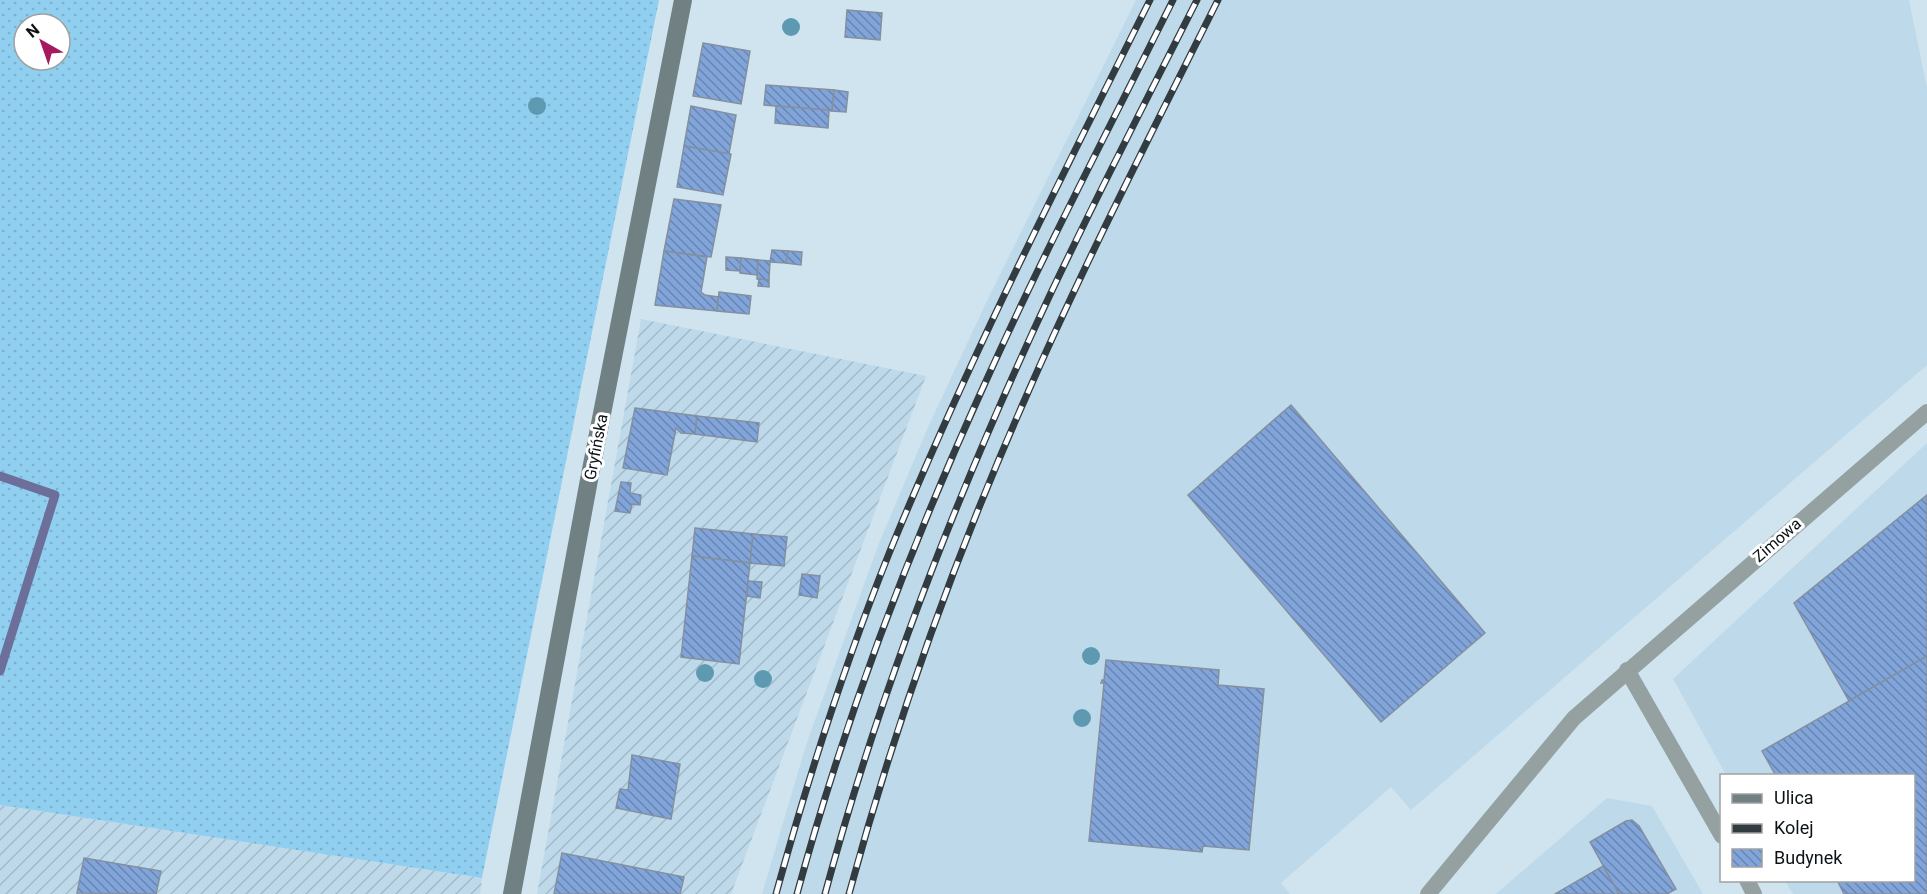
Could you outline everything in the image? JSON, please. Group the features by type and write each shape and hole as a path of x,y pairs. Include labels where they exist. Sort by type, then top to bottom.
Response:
{"street":[{"name":"Gryfińska","path":"512,894 589,480 683,0"}],"lane":[{"name":"Zimowa","path":"1428,894 1574,718 1927,412"},
{"path":"1627,670 1720,833"}],"shaded area":[{"path":"0,0 659,0 482,878 0,805"},
{"path":"1136,0 1909,0 1927,88 1927,365 1411,810 1391,787 1281,883 1290,894 762,894 806,745 879,543 929,425 984,307"},
{"path":"641,319 926,376 731,894 537,894"},
{"path":"1927,443 1927,894 1793,894 1786,882 1915,882 1915,774 1725,774 1673,679"},
{"path":"1607,798 1652,806 1703,894 1496,894"},
{"path":"0,805 482,878 480,894 0,894"}],"building":[{"path":"847,10 882,13 880,40 845,37"},
{"path":"703,43 750,51 741,104 693,96"},
{"path":"766,85 834,90 832,111 764,105"},
{"path":"834,90 848,92 846,112 832,111"},
{"path":"691,106 736,115 729,154 684,146"},
{"path":"776,106 829,110 828,128 775,123"},
{"path":"684,146 731,154 723,195 677,187"},
{"path":"674,199 721,205 711,257 664,251"},
{"path":"772,250 788,251 786,263 770,262"},
{"path":"664,251 707,257 701,292 718,297 717,311 655,305"},
{"path":"788,251 802,252 801,265 786,263"},
{"path":"726,257 741,258 740,271 726,270"},
{"path":"741,258 758,260 757,275 740,273"},
{"path":"758,260 770,261 769,280 757,279"},
{"path":"759,279 769,280 769,287 758,286"},
{"path":"719,292 751,296 749,314 717,311"},
{"path":"1291,405 1485,633 1381,722 1188,495"},
{"path":"635,408 697,416 695,434 681,433 676,428 667,475 623,468"},
{"path":"697,416 759,423 757,442 695,434"},
{"path":"621,482 631,483 630,493 641,495 640,505 632,504 630,513 615,511"},
{"path":"1927,495 1927,656 1849,701 1794,603"},
{"path":"695,528 753,534 750,563 692,556"},
{"path":"753,534 787,537 784,566 750,563"},
{"path":"692,556 750,563 739,664 681,657"},
{"path":"802,574 820,576 817,598 799,595"},
{"path":"748,581 762,582 760,598 747,596"},
{"path":"1927,656 1927,894 1844,894 1838,882 1915,882 1915,774 1775,774 1762,751"},
{"path":"1106,660 1219,670 1218,685 1264,689 1249,850 1203,846 1202,852 1089,841 1104,683 1101,683 1104,680"},
{"path":"632,755 680,764 671,819 616,808 620,789 628,790"},
{"path":"1632,820 1639,826 1676,889 1667,894 1619,894 1590,842 1626,821"},
{"path":"562,853 684,877 680,894 554,894"},
{"path":"84,858 161,871 156,894 77,893"},
{"path":"1603,866 1619,894 1555,894"}],"waterway":[{"path":"0,476 55,495 0,671"}],"railway":[{"path":"776,894 828,721 890,551 982,342 1150,0"},
{"path":"797,894 858,698 931,506 1031,285 1173,0"},
{"path":"825,894 847,817 896,666 953,516 1016,369 1067,260 1197,0"},
{"path":"849,894 906,705 950,581 999,459 1095,248 1218,0"}]}
